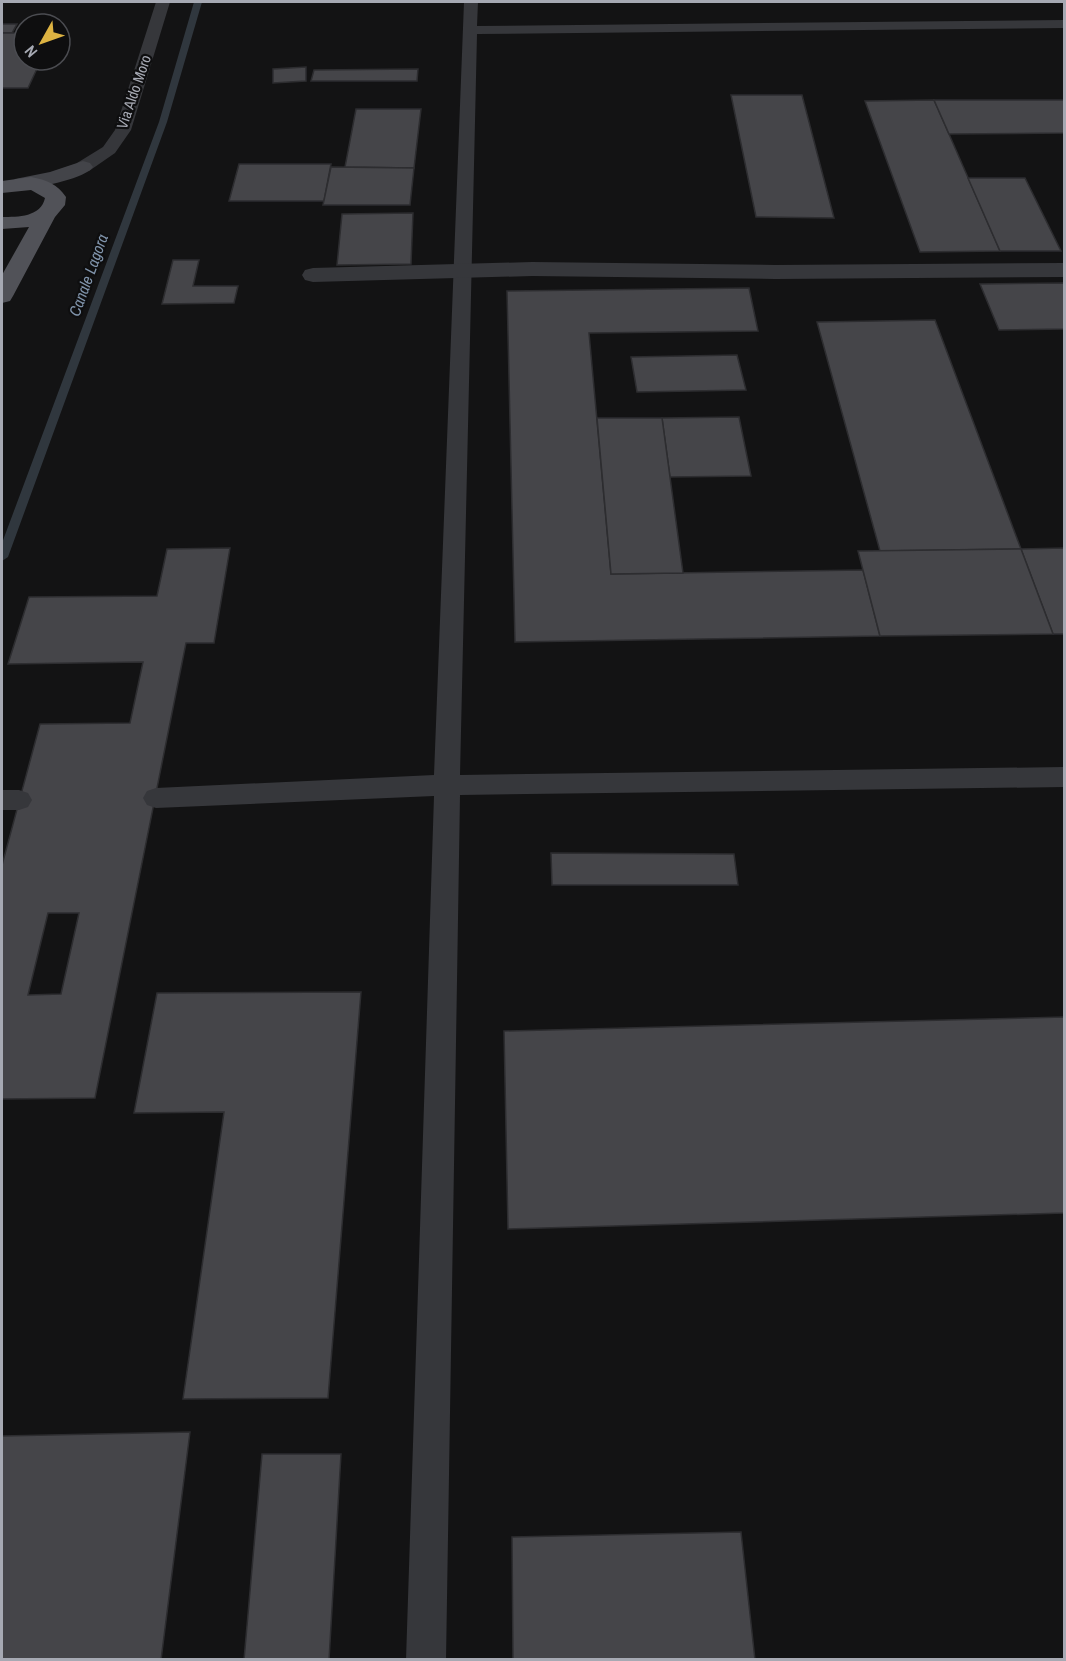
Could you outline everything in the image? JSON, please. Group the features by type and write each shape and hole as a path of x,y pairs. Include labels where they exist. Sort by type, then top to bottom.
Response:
{"main road":[{"path":"2,187 22,183 45,187 51,205 32,243 11,275 2,296"},
{"path":"2,223 27,221 51,205"},
{"path":"2,229 13,252 11,275"}],"street":[{"name":"Via Aldo Moro","path":"22,183 54,177 83,167"},
{"name":"Via Aldo Moro","path":"51,205 64,182 83,167"},
{"path":"313,275 532,269 775,272 1065,270"}],"lane":[{"name":"Via Aldo Moro","path":"83,167 109,150 123,130 163,2"},
{"path":"426,1659 447,785 471,2"},
{"path":"471,30 1065,24"},
{"path":"156,798 447,785 1065,777"}],"building":[{"path":"2,24 12,24 12,33 2,33"},
{"path":"2,33 12,33 12,72 35,72 28,88 2,88"},
{"path":"306,67 306,81 273,83 273,69"},
{"path":"418,69 417,81 311,81 314,70"},
{"path":"731,95 802,95 834,218 756,217"},
{"path":"934,100 1000,251 920,252 865,101"},
{"path":"934,100 1064,100 1064,133 949,134"},
{"path":"356,109 421,109 414,168 345,167"},
{"path":"239,164 331,164 324,201 229,201"},
{"path":"331,167 414,168 410,205 323,205"},
{"path":"968,178 1025,178 1061,251 1000,251"},
{"path":"413,213 411,264 337,265 342,214"},
{"path":"173,260 199,260 193,286 238,286 234,303 162,304"},
{"path":"1064,283 1064,329 999,330 980,284"},
{"path":"749,288 758,331 589,333 611,574 863,570 880,636 515,642 507,291"},
{"path":"935,320 1021,549 880,551 817,322"},
{"path":"737,355 746,390 637,392 631,357"},
{"path":"739,417 751,476 670,477 662,418"},
{"path":"597,418 662,418 683,573 611,574"},
{"path":"230,548 214,643 186,643 95,1098 2,1099 2,865 40,724 130,723 143,662 8,664 29,597 157,596 167,549","holes":["48,913 79,913 61,994 28,995"]},
{"path":"1064,548 1064,634 1053,634 1021,549"},
{"path":"1021,549 1053,634 880,636 858,551"},
{"path":"551,853 734,854 738,885 552,885"},
{"path":"361,992 328,1398 183,1399 224,1112 134,1113 157,993"},
{"path":"1064,1017 1064,1213 508,1229 504,1031"},
{"path":"190,1432 161,1660 2,1660 2,1436"},
{"path":"262,1454 341,1454 329,1660 244,1660"},
{"path":"741,1532 755,1660 513,1660 512,1537"}],"waterway":[{"name":"Canale Lagora","path":"2,557 163,122 198,2"}]}
